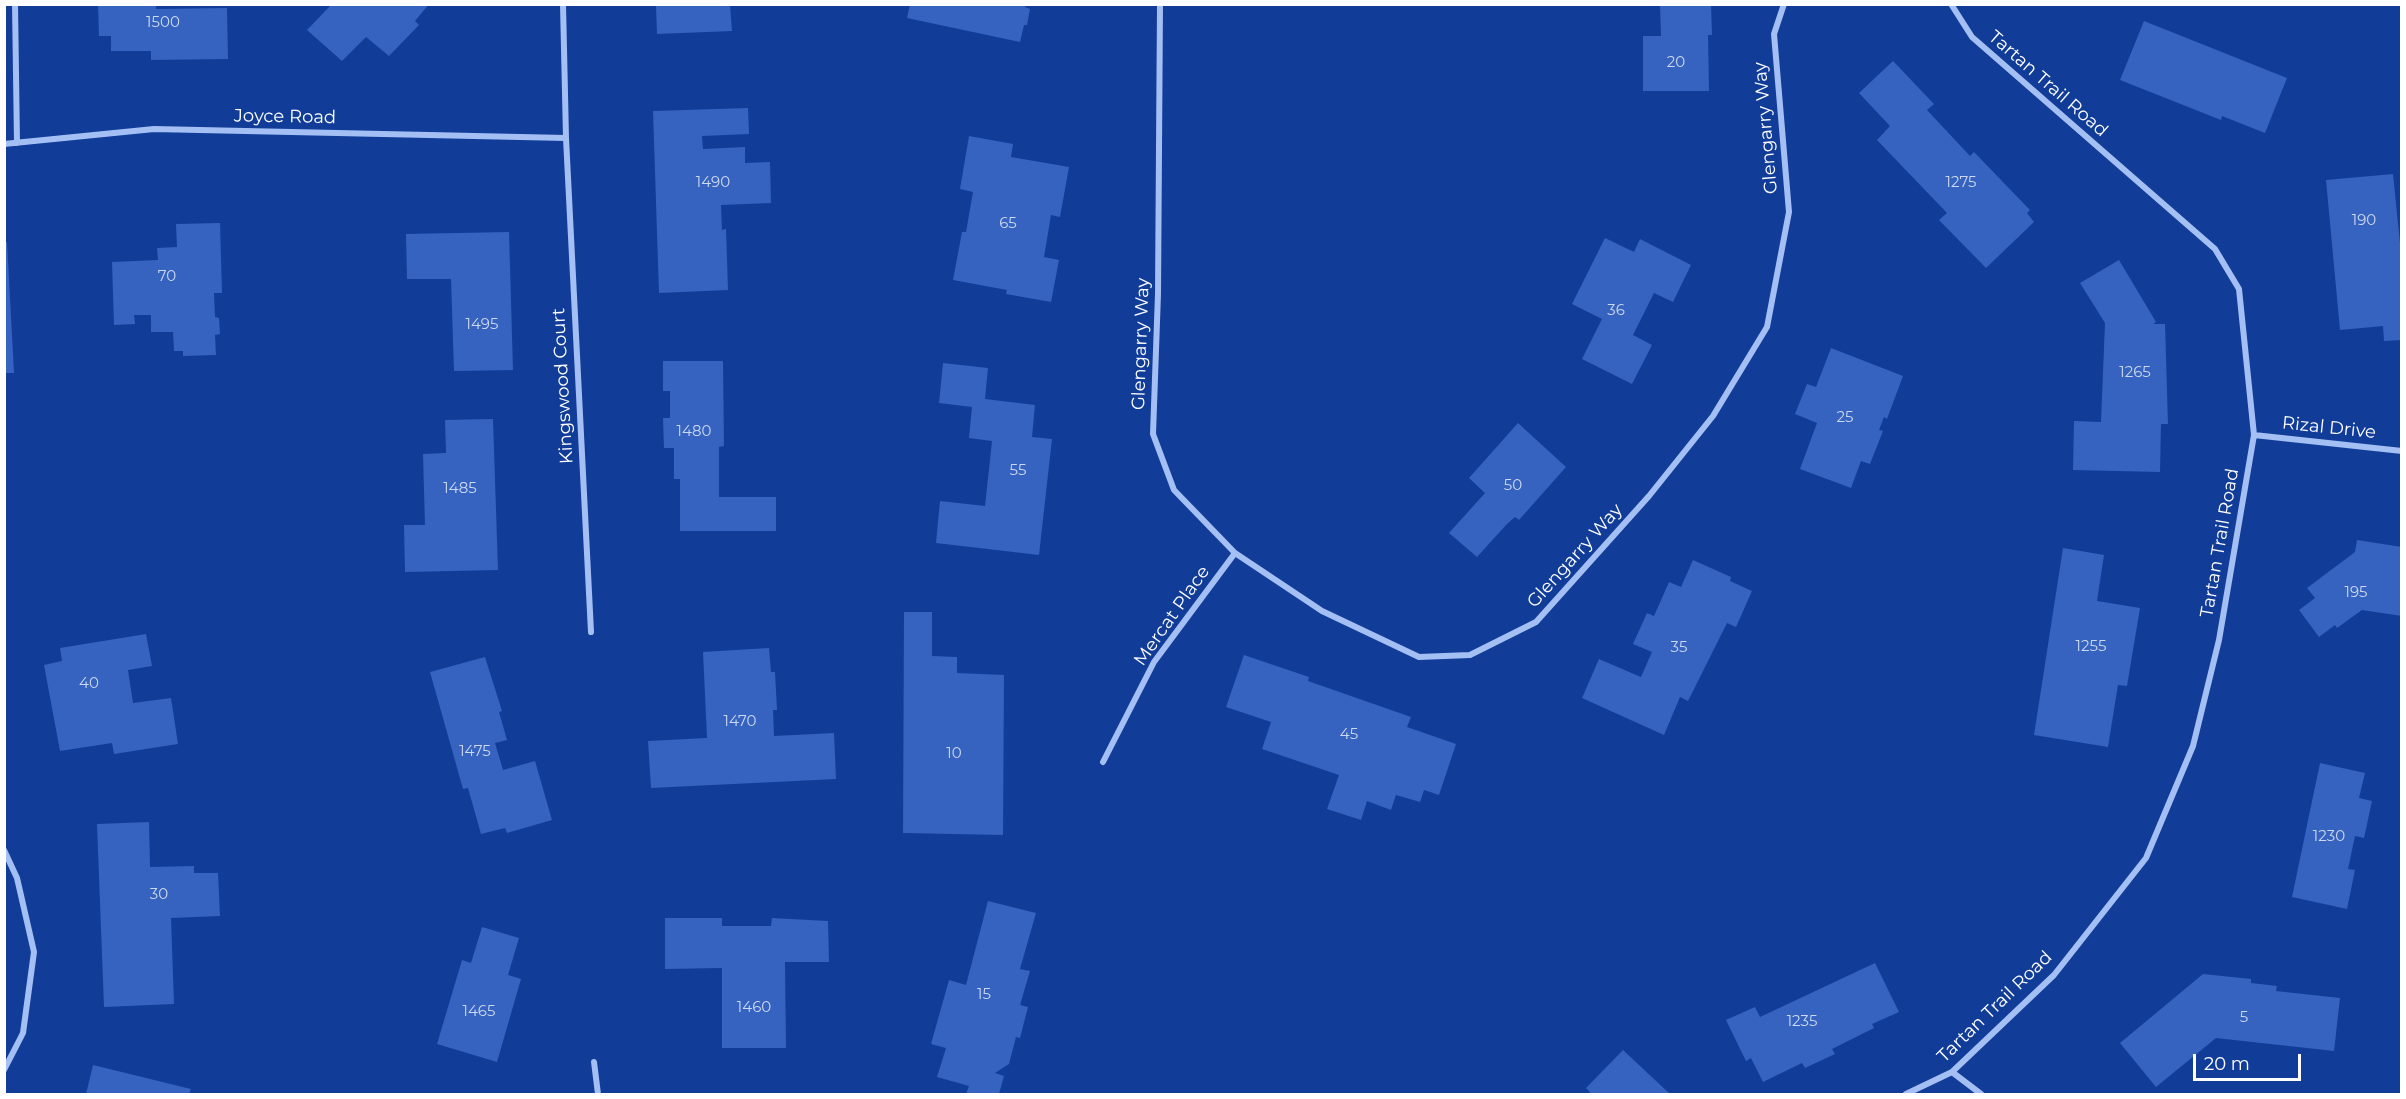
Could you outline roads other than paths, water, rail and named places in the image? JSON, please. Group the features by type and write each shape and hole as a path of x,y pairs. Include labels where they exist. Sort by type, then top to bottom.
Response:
{"street":[{"path":"15,4 17,143"},
{"name":"Kingswood Court","path":"563,4 566,138 591,632"},
{"name":"Glengarry Way","path":"1160,4 1158,294 1154,434 1174,490 1235,553 1322,611 1419,657 1470,655 1536,622 1649,496 1713,416 1767,327 1789,212 1774,34 1784,4"},
{"name":"Tartan Trail Road","path":"1906,1095 1952,1072 2054,975 2146,858 2193,746 2219,640 2254,435 2239,289 2215,249 1972,38 1951,4"},
{"name":"Joyce Road","path":"4,144 154,129 566,138"},
{"name":"Rizal Drive","path":"2254,435 2402,451"},
{"name":"Mercat Place","path":"1103,762 1154,662 1235,553"},
{"path":"4,850 17,878 34,952 23,1033 4,1070"},
{"path":"594,1062 598,1095"},
{"path":"1952,1072 1981,1095"}]}
